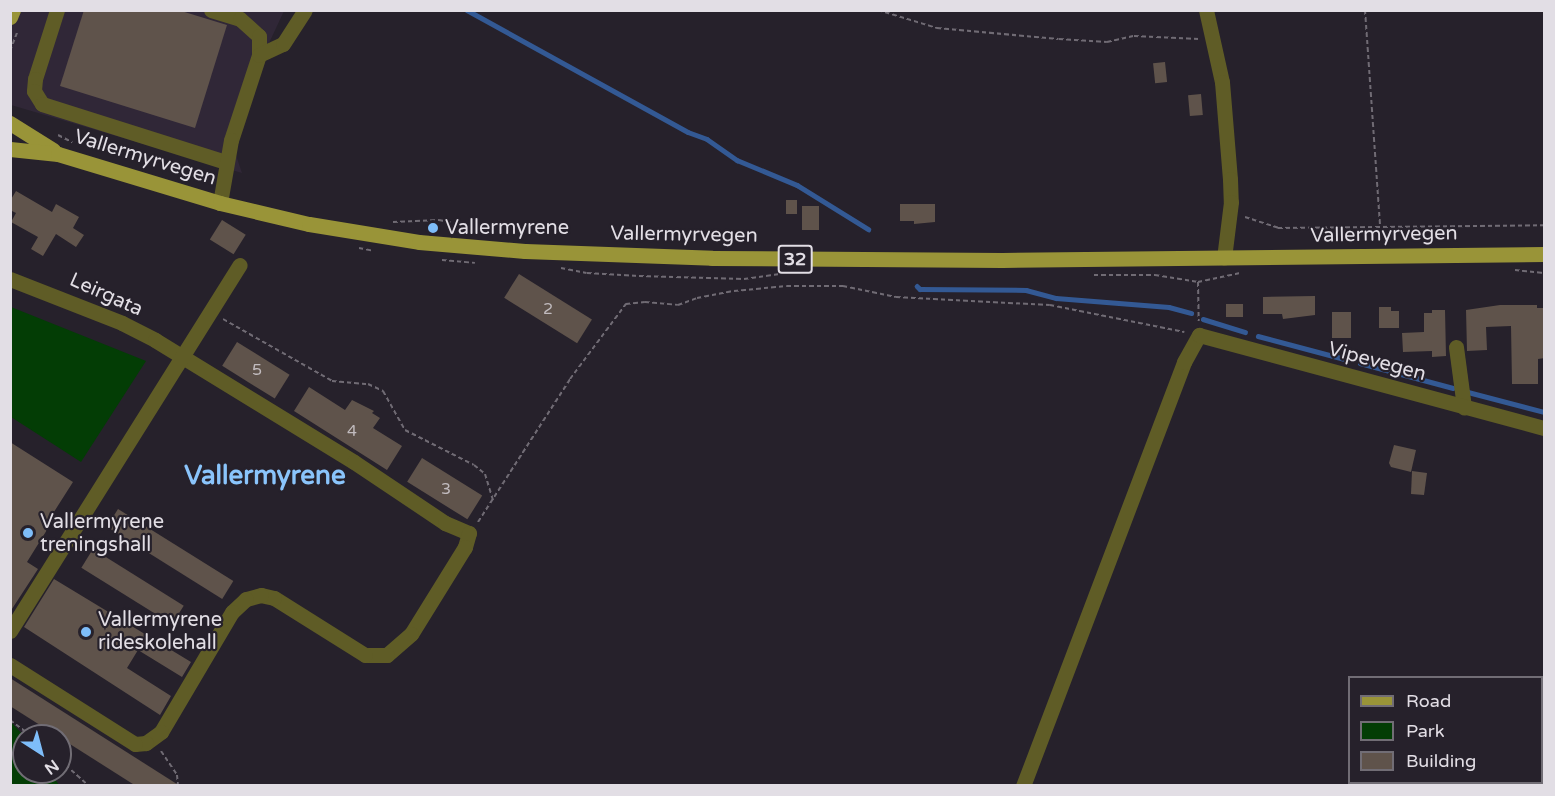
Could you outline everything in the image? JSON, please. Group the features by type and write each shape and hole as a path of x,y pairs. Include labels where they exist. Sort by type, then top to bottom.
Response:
{"main road":[{"path":"10,17 13,10"},
{"name":"Vallermyrvegen","path":"10,123 58,153"},
{"name":"Vallermyrvegen","path":"10,149 58,153 220,202 309,224 419,242 525,252 712,258 1224,258 1545,254"}],"street":[{"path":"57,10 35,79 34,91 42,104 226,162"},
{"path":"211,10 240,19 250,27 259,36 259,55 283,44 305,10"},
{"path":"1206,10 1222,82 1231,202 1224,258"},
{"name":"Vallermyrvegen","path":"220,202 231,140 259,55"},
{"path":"10,631 240,265"},
{"name":"Leirgata","path":"10,279 122,323 181,356 354,462 445,523 469,533"},
{"path":"1023,786 1184,362 1199,335"},
{"name":"Vipevegen","path":"1199,335 1545,428"},
{"path":"1456,347 1464,407"},
{"path":"10,665 135,744 146,743 154,739 174,711 232,612 246,599 255,595 267,596 365,655 387,655 411,634 465,547 469,533"}],"path":[{"path":"878,10 937,28 1059,39 1107,42 1134,36 1211,39"},
{"path":"1365,10 1380,226"},
{"path":"53,132 81,146"},
{"path":"1231,202 1243,216 1278,228 1545,225"},
{"path":"385,222 439,220 514,235"},
{"path":"469,533 493,501 570,379 626,304 645,302 678,305 697,298 734,291 788,286 843,286 896,297 1050,305 1199,335 1198,282"},
{"path":"210,311 321,376 332,381 368,384 383,391 405,430 474,465 484,474 493,501"},
{"path":"154,739 177,775 178,786"},
{"path":"72,771 89,786"}],"shaded area":[{"path":"10,11 284,11 228,131 242,173 11,105"}],"green space":[{"path":"11,307 146,361 81,462 11,417"},
{"path":"11,722 13,724 12,784 59,785 11,785"}],"building":[{"path":"84,10 178,10 227,25 195,128 60,86"},
{"path":"1165,62 1167,82 1155,83 1153,63"},
{"path":"1201,94 1203,115 1190,116 1188,95"},
{"path":"16,191 52,212 56,204 79,217 73,228 84,235 76,247 56,234 43,256 31,249 38,237 11,222 16,213 10,210 10,201"},
{"path":"786,200 797,200 797,214 786,214"},
{"path":"900,204 935,204 935,222 914,224 914,221 900,221"},
{"path":"802,206 819,206 819,230 802,230"},
{"path":"222,220 246,235 234,254 210,240"},
{"path":"519,274 592,320 577,343 504,298"},
{"path":"1315,296 1315,315 1283,319 1282,314 1263,314 1263,297"},
{"path":"1226,304 1243,304 1243,317 1226,317"},
{"path":"1500,305 1537,305 1537,308 1545,308 1545,358 1538,359 1538,384 1512,384 1511,326 1486,327 1487,350 1467,351 1466,310"},
{"path":"1379,307 1391,307 1391,311 1399,311 1399,328 1379,328"},
{"path":"1432,310 1445,310 1446,356 1432,357 1432,351 1403,352 1402,333 1424,332 1424,313 1432,313"},
{"path":"1332,312 1351,312 1351,338 1332,338"},
{"path":"237,342 290,375 275,399 222,366"},
{"path":"309,387 345,410 352,400 374,411 372,413 380,418 373,428 402,446 387,470 294,411"},
{"path":"10,442 73,482 52,515 55,517 27,562 38,569 10,612"},
{"path":"1394,445 1416,450 1411,472 1391,467 1389,463"},
{"path":"422,458 482,496 467,519 407,482"},
{"path":"1412,471 1427,473 1424,495 1411,494"},
{"path":"118,509 233,581 222,599 107,527"},
{"path":"93,549 184,606 172,624 81,568"},
{"name":"Vallermyrene rideskolehall","path":"54,579 191,662 182,677 138,650 127,668 171,696 160,715 24,627"},
{"path":"10,678 180,786 136,786 72,745 72,724 38,724 10,706"}],"waterway":[{"path":"467,10 688,132 707,139 737,160 797,185 868,229"},
{"path":"917,286 920,289 1026,290 1056,298 1169,307 1191,313"},
{"path":"1203,319 1245,332"},
{"path":"1258,336 1348,360"},
{"path":"1360,363 1453,388"},
{"path":"1468,392 1544,412"}],"place":[{"name":"Vallermyrene","path":"433,228"},
{"name":"Vallermyrene treningshall","path":"28,533"},
{"name":"Vallermyrene rideskolehall","path":"86,632"}],"district":[{"name":"Vallermyrene","path":"265,476"}]}
